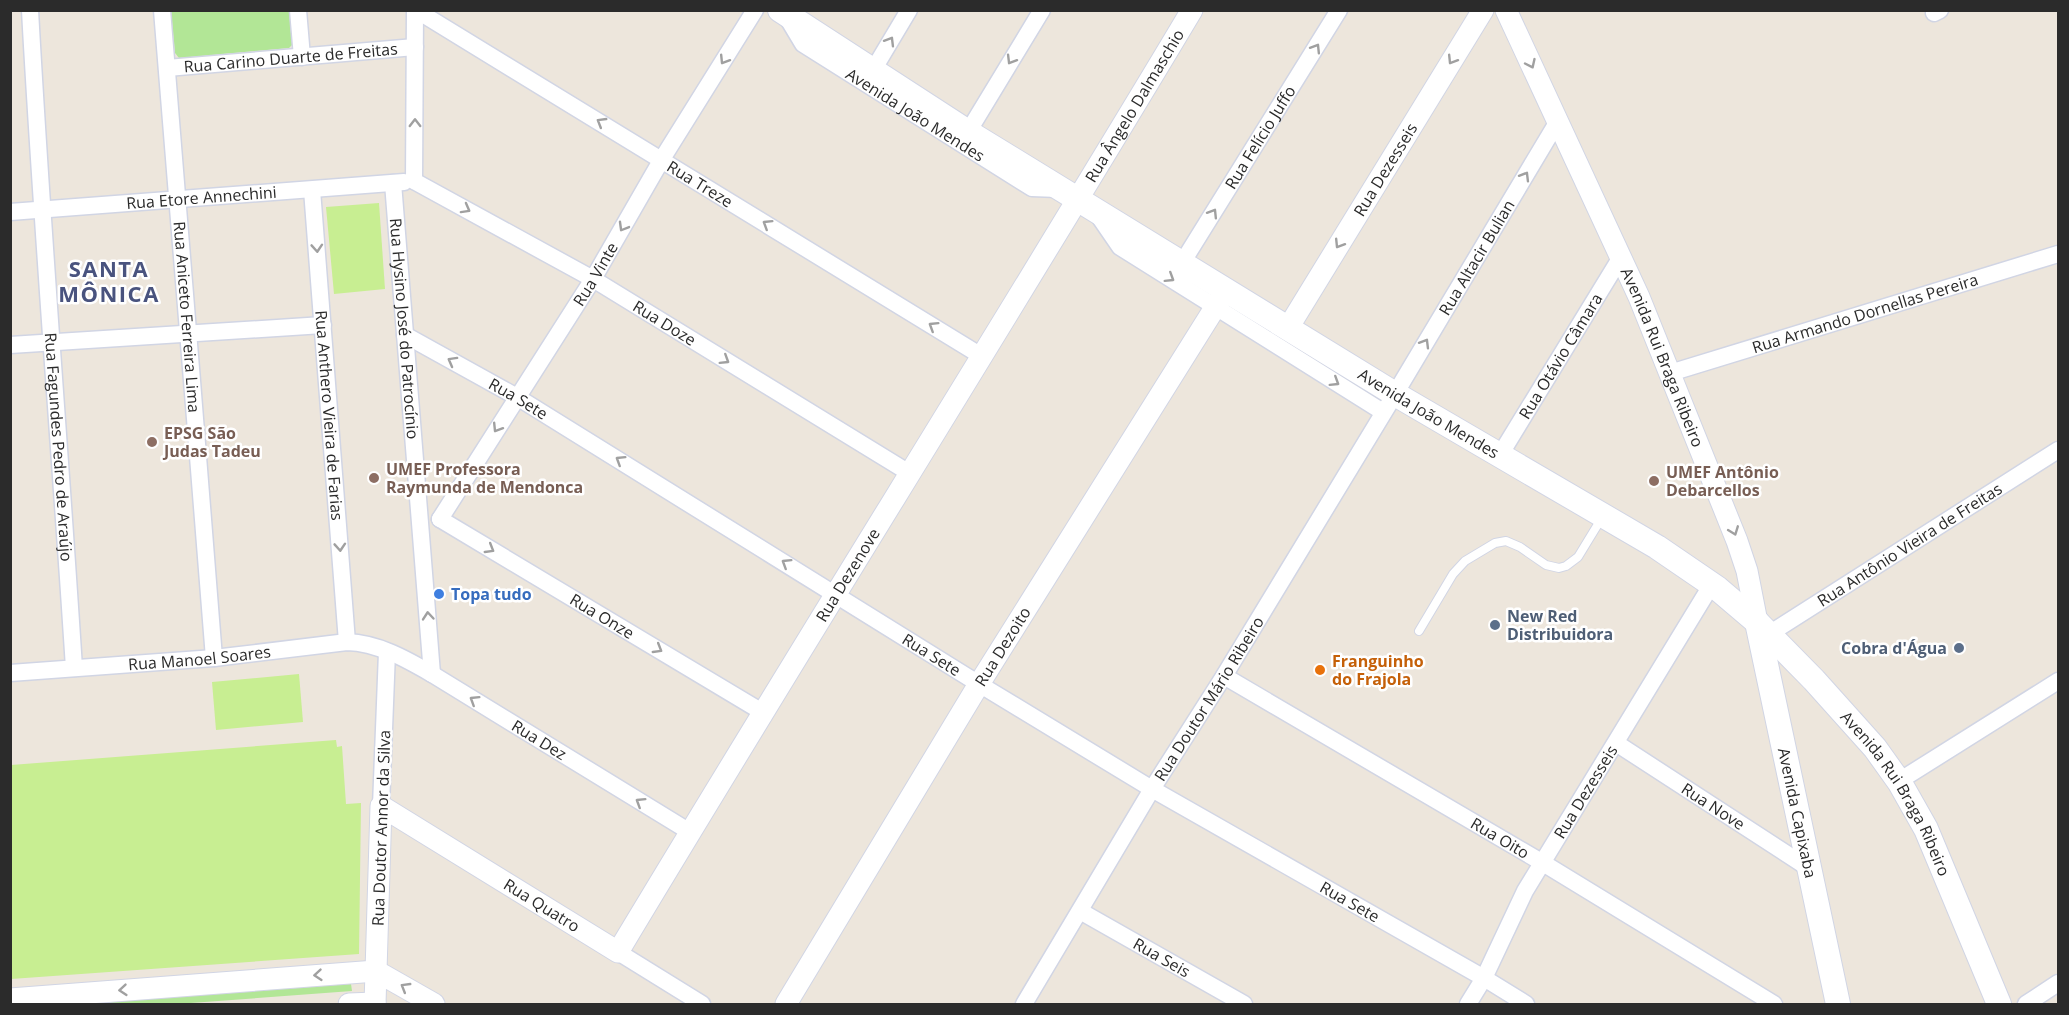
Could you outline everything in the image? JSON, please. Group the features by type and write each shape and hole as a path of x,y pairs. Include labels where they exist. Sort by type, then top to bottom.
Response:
{"main road":[{"name":"Avenida João Mendes","path":"783,12 872,72 1182,263 1221,299 1288,328 1389,403 1500,455 1688,567 1712,584 1762,632"},
{"name":"Avenida Rui Braga Ribeiro","path":"1762,632 1843,711 1875,748 1899,781 1926,829 1999,1005"},
{"name":"Avenida Capixaba","path":"1762,632 1838,1005"}],"street":[{"name":"Rua Fagundes Pedro de Araújo","path":"30,10 41,209 74,668"},
{"name":"Rua Aniceto Ferreira Lima","path":"162,10 214,657"},
{"path":"298,10 302,57"},
{"path":"393,183 414,181 416,10"},
{"name":"Rua Treze","path":"416,10 983,357"},
{"path":"872,72 909,10"},
{"path":"968,132 1042,10"},
{"name":"Rua Ângelo Dalmaschio","path":"1078,200 1192,10"},
{"name":"Rua Felício Juffo","path":"1182,263 1339,10"},
{"name":"Rua Dezesseis","path":"1288,328 1483,10"},
{"name":"Avenida Rui Braga Ribeiro","path":"1506,10 1621,257 1670,373 1737,541 1762,632"},
{"name":"Rua Vinte","path":"440,519 593,279 662,159 752,12"},
{"name":"Avenida João Mendes","path":"783,12 803,44 1032,188 1078,200 1120,247 1221,299 1389,403"},
{"name":"Rua Carino Duarte de Freitas","path":"167,68 415,46"},
{"name":"Rua Altacir Bulian","path":"1389,403 1558,121"},
{"name":"Rua Doze","path":"414,181 593,279 911,474"},
{"name":"Rua Etore Annechini","path":"10,212 393,183"},
{"name":"Rua Hysino José do Patrocínio","path":"393,183 432,674"},
{"name":"Rua Anthero Vieira de Farias","path":"312,189 347,642"},
{"name":"Rua Dezenove","path":"618,952 1078,200"},
{"name":"Rua Armando Dornellas Pereira","path":"1670,373 2058,254"},
{"name":"Rua Otávio Câmara","path":"1500,455 1621,257"},
{"name":"Rua Dezoito","path":"786,1005 979,684 1221,299"},
{"path":"10,345 323,325"},
{"name":"Rua Sete","path":"405,335 517,397 1152,789 1484,978 1526,1005"},
{"name":"Rua Doutor Mário Ribeiro","path":"1023,1005 1152,789 1224,676 1389,403"},
{"name":"Rua Antônio Vieira de Freitas","path":"1762,632 2058,450"},
{"path":"420,521 440,519"},
{"name":"Rua Onze","path":"440,519 764,713"},
{"name":"Rua Dezesseis","path":"1468,1005 1484,978 1525,891 1712,584"},
{"name":"Rua Manoel Soares","path":"10,673 214,657 347,642 368,644 387,652"},
{"name":"Rua Dez","path":"387,652 432,674 690,832"},
{"name":"Rua Doutor Annor da Silva","path":"375,1004 387,652"},
{"name":"Rua Oito","path":"1224,676 1543,863 1774,1005"},
{"path":"1899,781 2058,681"},
{"name":"Rua Nove","path":"1616,743 1810,869"},
{"name":"Rua Quatro","path":"381,806 702,1005"},
{"name":"Rua Seis","path":"1080,911 1244,1005"},
{"path":"10,999 376,970 434,1005"},
{"path":"2026,1005 2058,983"},
{"path":"349,1005 375,1004"}],"lane":[{"path":"1419,631 1453,574 1465,561 1495,543 1506,541 1520,546 1546,565 1559,568 1566,566 1578,557 1603,516"}],"green space":[{"path":"171,11 289,11 292,45 289,48 179,58 175,53"},
{"path":"379,203 385,289 334,294 326,207"},
{"path":"299,674 303,722 216,730 212,682"},
{"path":"336,740 337,747 342,746 346,804 361,803 359,954 11,979 11,765"},
{"path":"351,984 352,991 177,1004 85,1004"}],"place":[{"name":"EPSG São Judas Tadeu","path":"152,442"},
{"name":"UMEF Professora Raymunda de Mendonca","path":"374,478"},
{"name":"UMEF Antônio Debarcellos","path":"1654,481"},
{"name":"Topa tudo","path":"439,594"},
{"name":"New Red Distribuidora","path":"1495,625"},
{"name":"Cobra d'Água","path":"1959,648"},
{"name":"Franguinho do Frajola","path":"1320,670"}],"district":[{"name":"SANTA MÔNICA","path":"109,282"}]}
